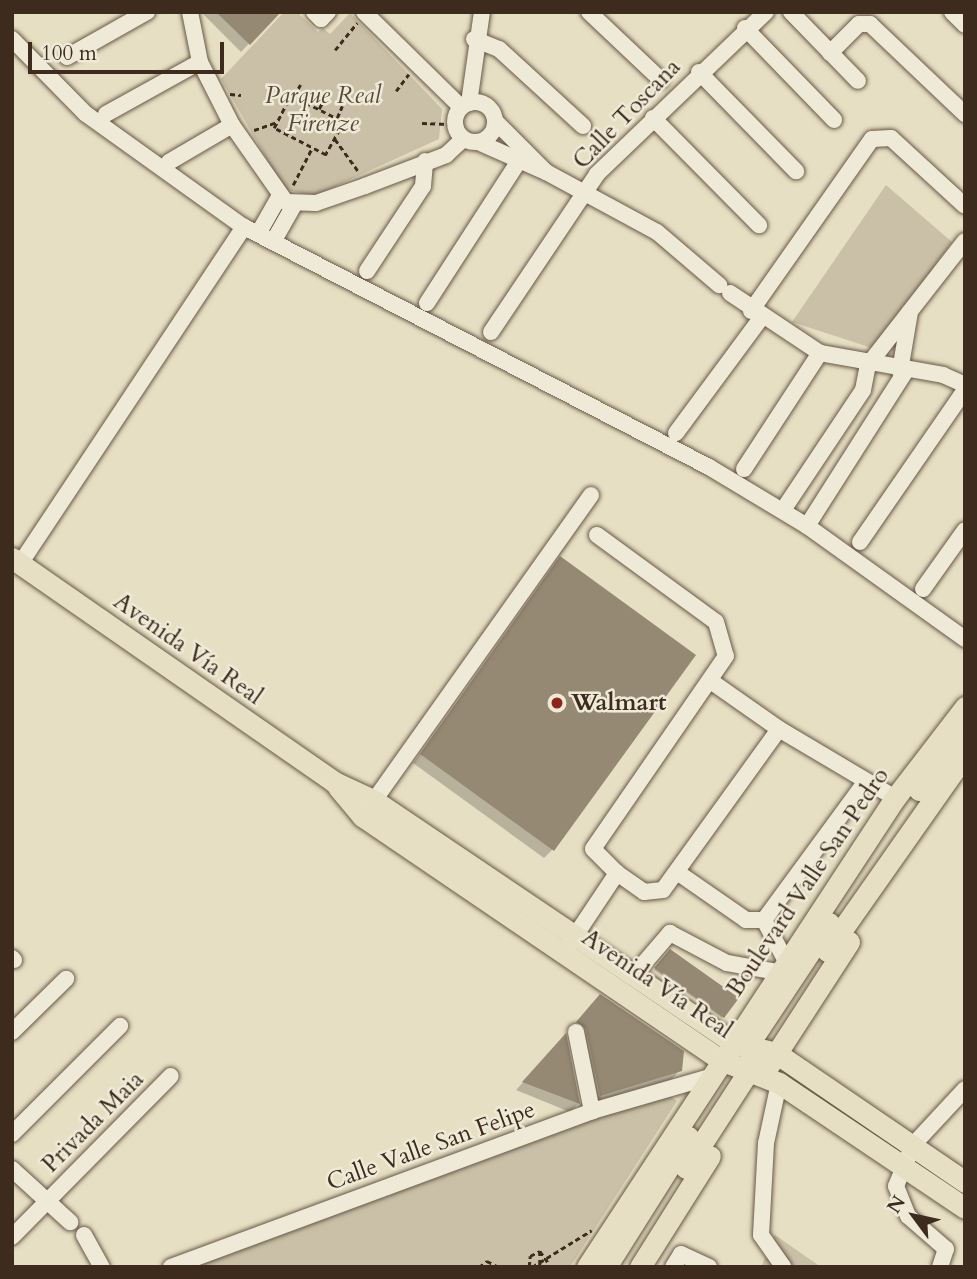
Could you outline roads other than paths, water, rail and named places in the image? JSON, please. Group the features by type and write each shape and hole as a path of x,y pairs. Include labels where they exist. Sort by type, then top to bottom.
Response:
{"main road":[{"name":"Avenida Vía Real","path":"16,561 368,808 965,1208"},
{"name":"Boulevard Valle San Pedro","path":"747,1063 782,967 895,798 965,707"},
{"name":"Boulevard Valle San Pedro","path":"640,1267 747,1063 965,730"},
{"name":"Boulevard Valle San Pedro","path":"606,1261 965,755"},
{"name":"Boulevard Valle San Pedro","path":"747,1063 965,775"},
{"name":"Avenida Vía Real","path":"569,945 633,976 747,1063 913,1145 965,1182"}],"street":[{"path":"67,57 147,12"},
{"path":"190,12 197,20 200,62 237,132 286,201"},
{"path":"314,12 321,19 328,12"},
{"path":"589,12 661,80"},
{"name":"Calle Toscana","path":"491,332 584,194 699,72 766,12"},
{"path":"791,12 858,80"},
{"path":"952,12 965,25"},
{"path":"364,13 465,105 486,105 495,121 546,172"},
{"path":"463,134 474,40 480,13"},
{"path":"830,53 859,24 870,24 965,114"},
{"path":"745,28 834,120"},
{"path":"12,39 86,114 251,231 783,510 965,639"},
{"path":"474,40 499,49 583,126"},
{"path":"106,114 200,62"},
{"path":"699,72 796,171"},
{"path":"653,118 759,225"},
{"path":"16,561 251,231 286,201 366,186 431,158 446,155 463,134 495,121"},
{"path":"169,162 237,132"},
{"path":"463,134 517,164 546,172 657,232 756,314 820,353 868,365 943,375 965,385"},
{"path":"676,433 872,139 891,138 965,206"},
{"path":"367,271 424,186 431,158"},
{"path":"427,303 517,164"},
{"path":"273,242 286,201"},
{"path":"783,510 863,390 868,365 912,301 965,241"},
{"path":"807,526 902,371 912,301"},
{"path":"744,468 820,353"},
{"path":"860,542 965,390"},
{"path":"815,463 838,479"},
{"path":"368,808 591,495"},
{"path":"923,589 965,530"},
{"path":"597,535 716,622 726,656 712,682 593,849 617,873 653,894 677,872 779,729"},
{"path":"712,682 864,784 895,798"},
{"path":"764,920 864,784"},
{"path":"677,872 746,920 764,920"},
{"path":"569,945 617,873"},
{"path":"633,976 670,933 727,963 782,967 764,920"},
{"path":"12,1032 65,979"},
{"path":"12,1134 120,1026"},
{"path":"576,1032 592,1111"},
{"path":"747,1063 766,1143 761,1235 783,1267"},
{"name":"Calle Valle San Felipe","path":"171,1267 592,1111 747,1063"},
{"name":"Privada Maia","path":"12,1237 171,1076"},
{"path":"940,1267 946,1256 942,1242 898,1199 901,1164 913,1145 965,1089"},
{"path":"12,1169 70,1222"},
{"path":"84,1235 102,1267"},
{"path":"674,1267 687,1254 709,1267"}],"place":[{"name":"Walmart","path":"557,703"}],"park label":[{"name":"Parque Real Firenze","path":"323,110"}]}
